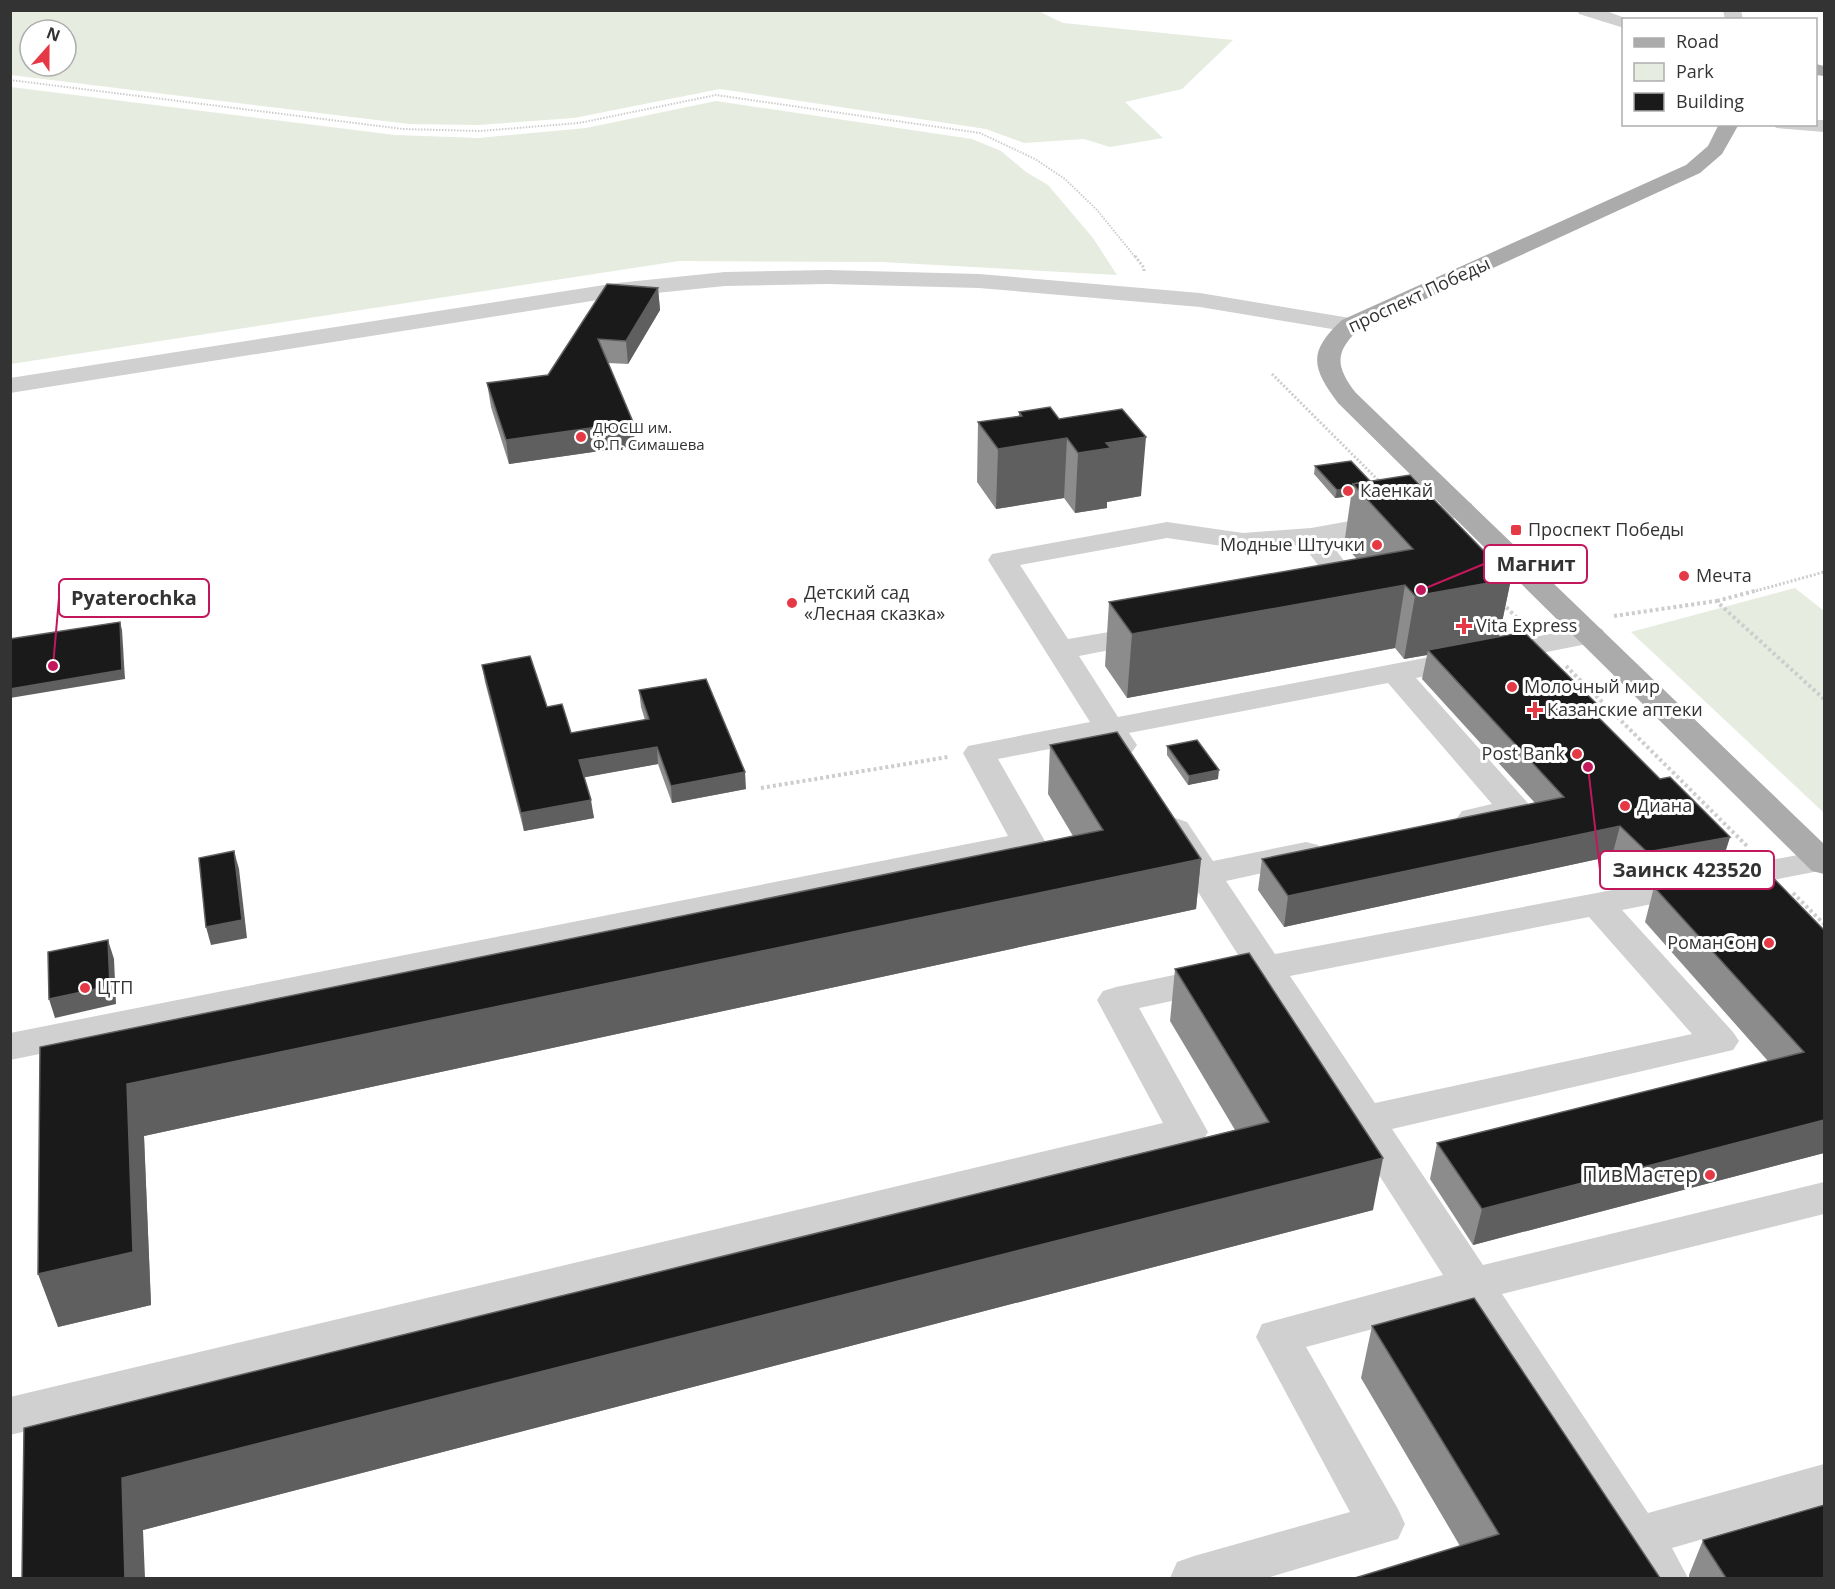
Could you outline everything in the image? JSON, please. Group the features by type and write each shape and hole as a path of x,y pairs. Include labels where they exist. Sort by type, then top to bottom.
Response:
{"main road":[{"name":"проспект Победы","path":"1728,126 1724,140 1715,152 1693,169 1350,325 1336,336 1327,357 1328,366 1334,381 1347,398 1823,861"}],"street":[{"path":"1585,10 1622,23"},
{"path":"10,386 606,291 725,279 827,278 979,281 1146,294 1350,325"},
{"path":"1461,509 1311,536 1243,541 1167,530 1002,560 1109,728 1664,1578"},
{"path":"1311,536 1356,596 1321,602"},
{"path":"10,1047 1029,843 979,753 1395,673 1584,628"},
{"path":"1059,650 1173,629"},
{"path":"1395,673 1515,809 1446,824"},
{"path":"1205,874 1331,848"},
{"path":"10,1416 1188,1132 1116,1000 1596,903 1823,861"},
{"path":"1365,1120 1720,1041 1596,903"},
{"path":"1194,1578 1381,1524 1278,1337 1472,1285 1824,1198"},
{"path":"1637,1537 1824,1484"}],"path":[{"path":"10,80 403,129 480,131 579,123 716,95 980,133 1012,146 1065,179 1119,235 1144,268 1146,294"},
{"path":"1584,628 1716,602 1824,572"},
{"path":"1716,602 1824,699"},
{"path":"761,788 928,759 979,753"}],"green space":[{"path":"11,10 1036,10 1063,23 1233,40 1182,89 1125,102 1163,138 1110,147 1084,139 1024,143 986,129 720,89 574,118 479,125 409,124 35,78 78,78 78,18 18,18 18,76 11,75"},
{"path":"11,87 395,135 479,138 586,128 716,101 972,139 1001,151 1026,172 1048,185 1093,238 1117,275 882,262 679,261 11,364"},
{"path":"1795,588 1824,611 1824,813 1631,632"}],"building":[{"path":"607,284 658,288 626,341 598,339 633,422 506,440 487,383 548,375"},
{"path":"1050,407 1059,419 1122,409 1146,437 1106,443 1111,448 1078,453 1067,438 998,449 978,422 1022,416 1019,412"},
{"path":"1351,461 1370,481 1353,484 1353,488 1337,490 1315,466"},
{"path":"1410,475 1511,579 1415,596 1405,585 1132,634 1109,602 1413,549 1353,484"},
{"path":"120,622 122,670 10,689 10,639"},
{"path":"1524,632 1601,708 1591,710 1660,779 1670,777 1730,837 1647,852 1620,826 1288,896 1262,859 1564,797 1428,650"},
{"path":"530,656 547,707 562,704 571,733 649,719 639,690 706,679 745,772 671,786 657,747 579,760 591,800 521,813 482,665"},
{"path":"1117,732 1201,859 127,1084 133,1252 38,1274 40,1047 1103,830 1050,745"},
{"path":"1197,740 1219,770 1189,776 1167,746"},
{"path":"234,851 242,920 206,927 199,858"},
{"path":"1750,854 1824,930 1824,1120 1482,1209 1437,1143 1804,1052 1654,887 1682,881 1670,870"},
{"path":"108,940 110,986 49,999 48,952"},
{"path":"1249,953 1383,1158 122,1478 125,1578 22,1578 24,1428 1269,1122 1175,969"},
{"path":"1474,1298 1660,1578 1355,1578 1499,1534 1372,1326"},
{"path":"1824,1505 1824,1578 1726,1578 1704,1544 1703,1540"}],"place":[{"name":"ДЮСШ им. Ф.П. Симашева","path":"581,437"},
{"name":"Каенкай","path":"1348,491"},
{"name":"Проспект Победы","path":"1516,530"},
{"name":"Модные Штучки","path":"1377,545"},
{"name":"Мечта","path":"1684,576"},
{"name":"Магнит","path":"1421,590"},
{"name":"Детский сад «Лесная сказка»","path":"792,603"},
{"name":"Vita Express","path":"1464,626"},
{"name":"Pyaterochka","path":"53,666"},
{"name":"Молочный мир","path":"1512,687"},
{"name":"Казанские аптеки","path":"1535,710"},
{"name":"Post Bank","path":"1577,754"},
{"name":"Заинск 423520","path":"1588,767"},
{"name":"Диана","path":"1625,806"},
{"name":"РоманСон","path":"1769,943"},
{"name":"ЦТП","path":"85,988"},
{"name":"ПивМастер","path":"1710,1175"}]}
